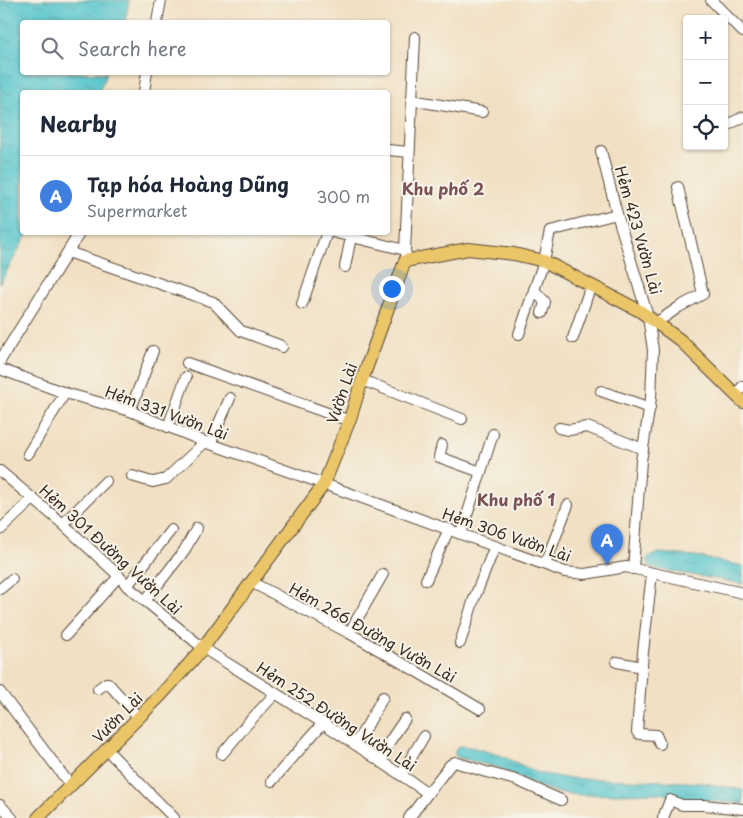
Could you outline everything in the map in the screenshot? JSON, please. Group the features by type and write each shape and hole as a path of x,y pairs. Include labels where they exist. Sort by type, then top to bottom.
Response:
{"main road":[{"path":"406,255 468,249 514,254 544,261 640,311 680,340 740,394"},
{"name":"Vườn Lài","path":"38,818 139,718 203,648 324,484 350,421 362,380 406,255"}],"street":[{"path":"157,20 161,0"},
{"path":"711,0 743,32"},
{"path":"343,235 406,255 409,152 414,100 415,37"},
{"path":"144,90 147,75"},
{"path":"414,100 482,112"},
{"path":"728,125 743,117"},
{"path":"390,150 409,152"},
{"name":"Hẻm 423 Vườn Lài","path":"601,151 617,214 652,320 654,350 652,398 641,461 633,569"},
{"path":"652,320 703,294 678,188"},
{"path":"519,334 544,261 550,231 617,214"},
{"path":"0,361 78,235"},
{"path":"302,304 326,235"},
{"path":"345,267 351,237"},
{"path":"68,252 212,302 241,331 282,347"},
{"path":"573,338 591,285"},
{"path":"534,290 544,302 542,314"},
{"path":"130,411 153,351"},
{"path":"187,363 350,421"},
{"name":"Hẻm 331 Vườn Lài","path":"0,369 66,393 130,411 207,443 324,484"},
{"path":"168,427 186,378"},
{"path":"362,380 462,419"},
{"path":"601,391 650,408"},
{"path":"28,454 66,393"},
{"path":"132,476 153,482 166,479 207,443 230,398"},
{"path":"559,428 569,430 587,427 643,450"},
{"path":"461,534 493,434"},
{"path":"442,445 439,457 481,472"},
{"name":"Hẻm 301 Đường Vườn Lài","path":"0,472 64,524 119,576 127,586 203,648"},
{"path":"64,524 106,481"},
{"name":"Hẻm 306 Vườn Lài","path":"324,484 565,572 585,574 626,567 743,593"},
{"path":"0,530 33,499"},
{"path":"545,564 568,505"},
{"path":"146,601 184,551 197,528"},
{"path":"426,580 449,529"},
{"path":"127,586 171,530"},
{"path":"460,642 474,599 495,546"},
{"path":"652,573 637,732 639,734 656,735 660,744"},
{"path":"349,634 383,574"},
{"path":"66,635 119,576"},
{"path":"0,589 12,579"},
{"name":"Hẻm 266 Đường Vườn Lài","path":"251,582 409,667 480,709"},
{"name":"Hẻm 252 Đường Vườn Lài","path":"203,648 323,723 428,793"},
{"path":"617,662 642,667"},
{"path":"98,689 108,683 139,718"},
{"path":"0,692 71,786"},
{"path":"222,754 275,694"},
{"path":"355,744 383,697"},
{"path":"381,762 390,740 405,719"},
{"path":"272,781 323,723"},
{"path":"401,775 424,736"},
{"path":"107,750 174,818"},
{"path":"409,818 454,762 516,780 561,800"},
{"path":"662,818 670,800 682,805 743,809"},
{"path":"0,805 12,818"}],"water":[{"path":"0,0 129,0 125,20 20,20 20,75 106,75 100,90 20,90 20,235 27,235 0,283"},
{"path":"659,553 695,556 743,566 743,584 653,568 649,565 648,557"},
{"path":"462,746 502,756 538,773 566,778 704,783 743,790 743,804 687,800 662,793 582,795 558,793 496,767 459,758 455,755 455,751 457,747"}],"place":[{"name":"Tạp hóa Hoàng Dũng","path":"607,565"}],"district":[{"name":"Khu phố 2","path":"443,188"},
{"name":"Khu phố 1","path":"516,499"}]}
